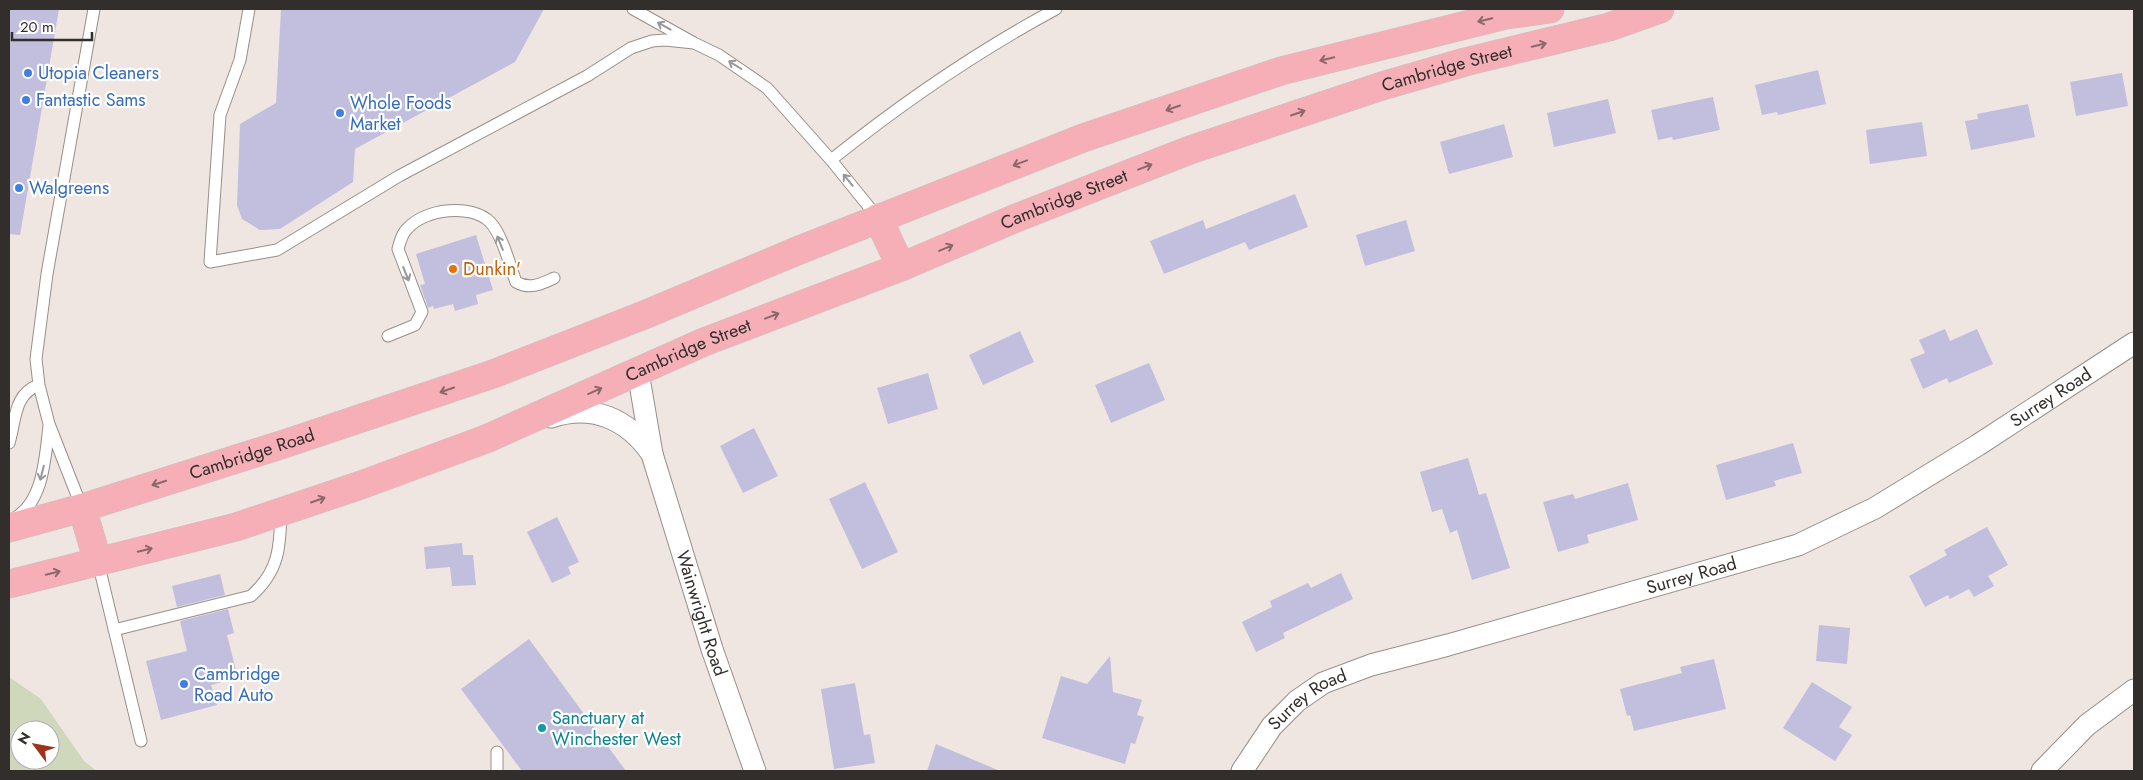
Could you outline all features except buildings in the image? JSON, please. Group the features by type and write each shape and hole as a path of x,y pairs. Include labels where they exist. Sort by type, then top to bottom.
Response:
{"highway":[{"path":"901,267 878,218 1083,138 1281,71 1506,15 1550,9"},
{"name":"Cambridge Street","path":"486,439 704,342 901,267 1016,218 1190,150 1382,86 1465,62 1609,27 1658,9"},
{"name":"Cambridge Road","path":"9,528 82,508 287,443 493,374 644,315 878,218"},
{"path":"9,584 236,527 486,439"},
{"path":"82,508 98,562"}],"street":[{"name":"Surrey Road","path":"1242,771 1272,726 1297,701 1324,683 1371,665 1448,645 1798,545 1875,508 1978,445 2134,343"},
{"name":"Wainwright Road","path":"638,372 652,454 712,650 755,771"},
{"name":"Wainwright Road","path":"486,439 559,414 588,412 604,415 618,421 642,439 652,454"},
{"path":"2042,771 2087,725 2134,690"}],"lane":[{"path":"82,508 49,424 39,384 36,358 47,274 94,9"},
{"path":"249,9 240,60 220,115 210,262 277,250 398,176 587,76 631,48 652,41 665,40 694,43"},
{"path":"633,9 719,55 767,88 831,160 878,218"},
{"path":"831,160 913,96 1008,35 1056,9"},
{"path":"388,336 415,325 422,312 398,249 407,228 417,220 461,209 476,214 489,221 495,230 516,282 522,286 535,286 554,278"},
{"path":"9,443 16,409 21,397 30,388 39,384"},
{"path":"9,521 16,517 30,503 39,484 45,460 49,424"},
{"path":"114,630 251,596 264,584 273,569 280,547 281,512"},
{"path":"98,562 141,741"},
{"path":"497,752 497,771"}],"green space":[{"path":"9,677 41,699 56,720 10,720 10,770 60,770 60,726 84,761 97,771 9,771"}],"place":[{"name":"Utopia Cleaners","path":"28,73"},
{"name":"Fantastic Sams","path":"26,100"},
{"name":"Whole Foods Market","path":"340,113"},
{"name":"Walgreens","path":"19,188"},
{"name":"Dunkin'","path":"453,269"},
{"name":"Cambridge Road Auto","path":"184,684"},
{"name":"Sanctuary at Winchester West","path":"542,728"}]}
